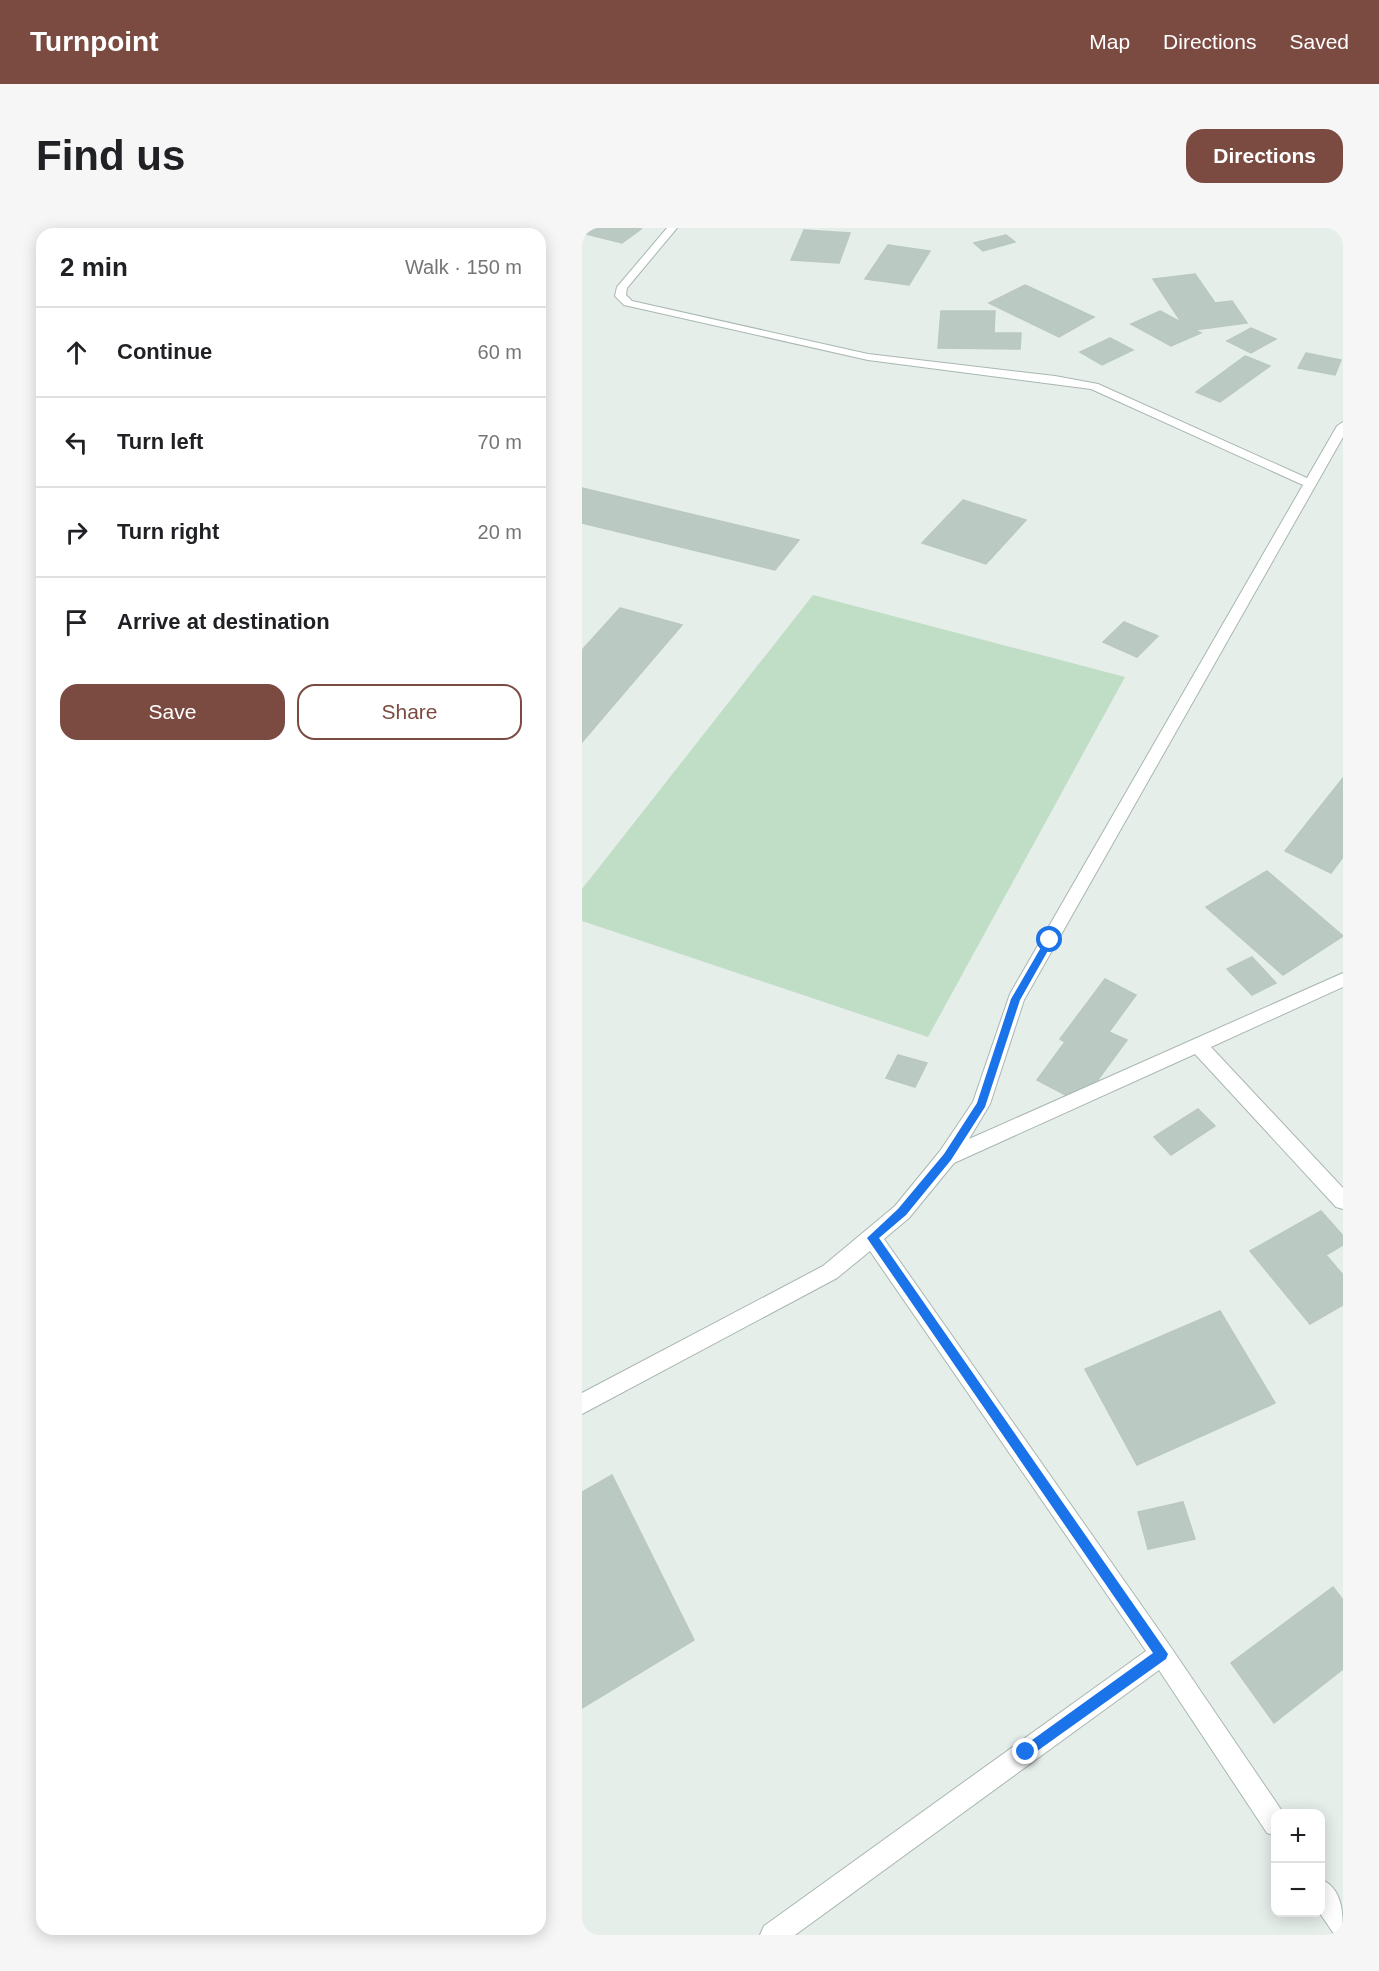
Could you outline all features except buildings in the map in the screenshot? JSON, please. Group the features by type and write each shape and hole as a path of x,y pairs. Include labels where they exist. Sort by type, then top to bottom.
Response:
{"street":[{"path":"672,228 622,287 620,296 628,303 868,357 1055,379 1095,386 1310,484"},
{"path":"582,1404 649,1366 830,1272 902,1212 947,1157 981,1104 1016,999 1343,426"},
{"path":"947,1157 1343,980"},
{"path":"1198,1045 1343,1201"},
{"path":"872,1238 1162,1654 1271,1818"},
{"path":"773,1935 1162,1654"},
{"path":"1325,1898 1343,1924"}],"green space":[{"path":"813,595 1125,677 928,1037 582,921 582,889"}],"route":[{"path":"1026,1752 1162,1654 872,1238 902,1212 947,1157 981,1104 1000,1055 1016,999 1050,940"}]}
